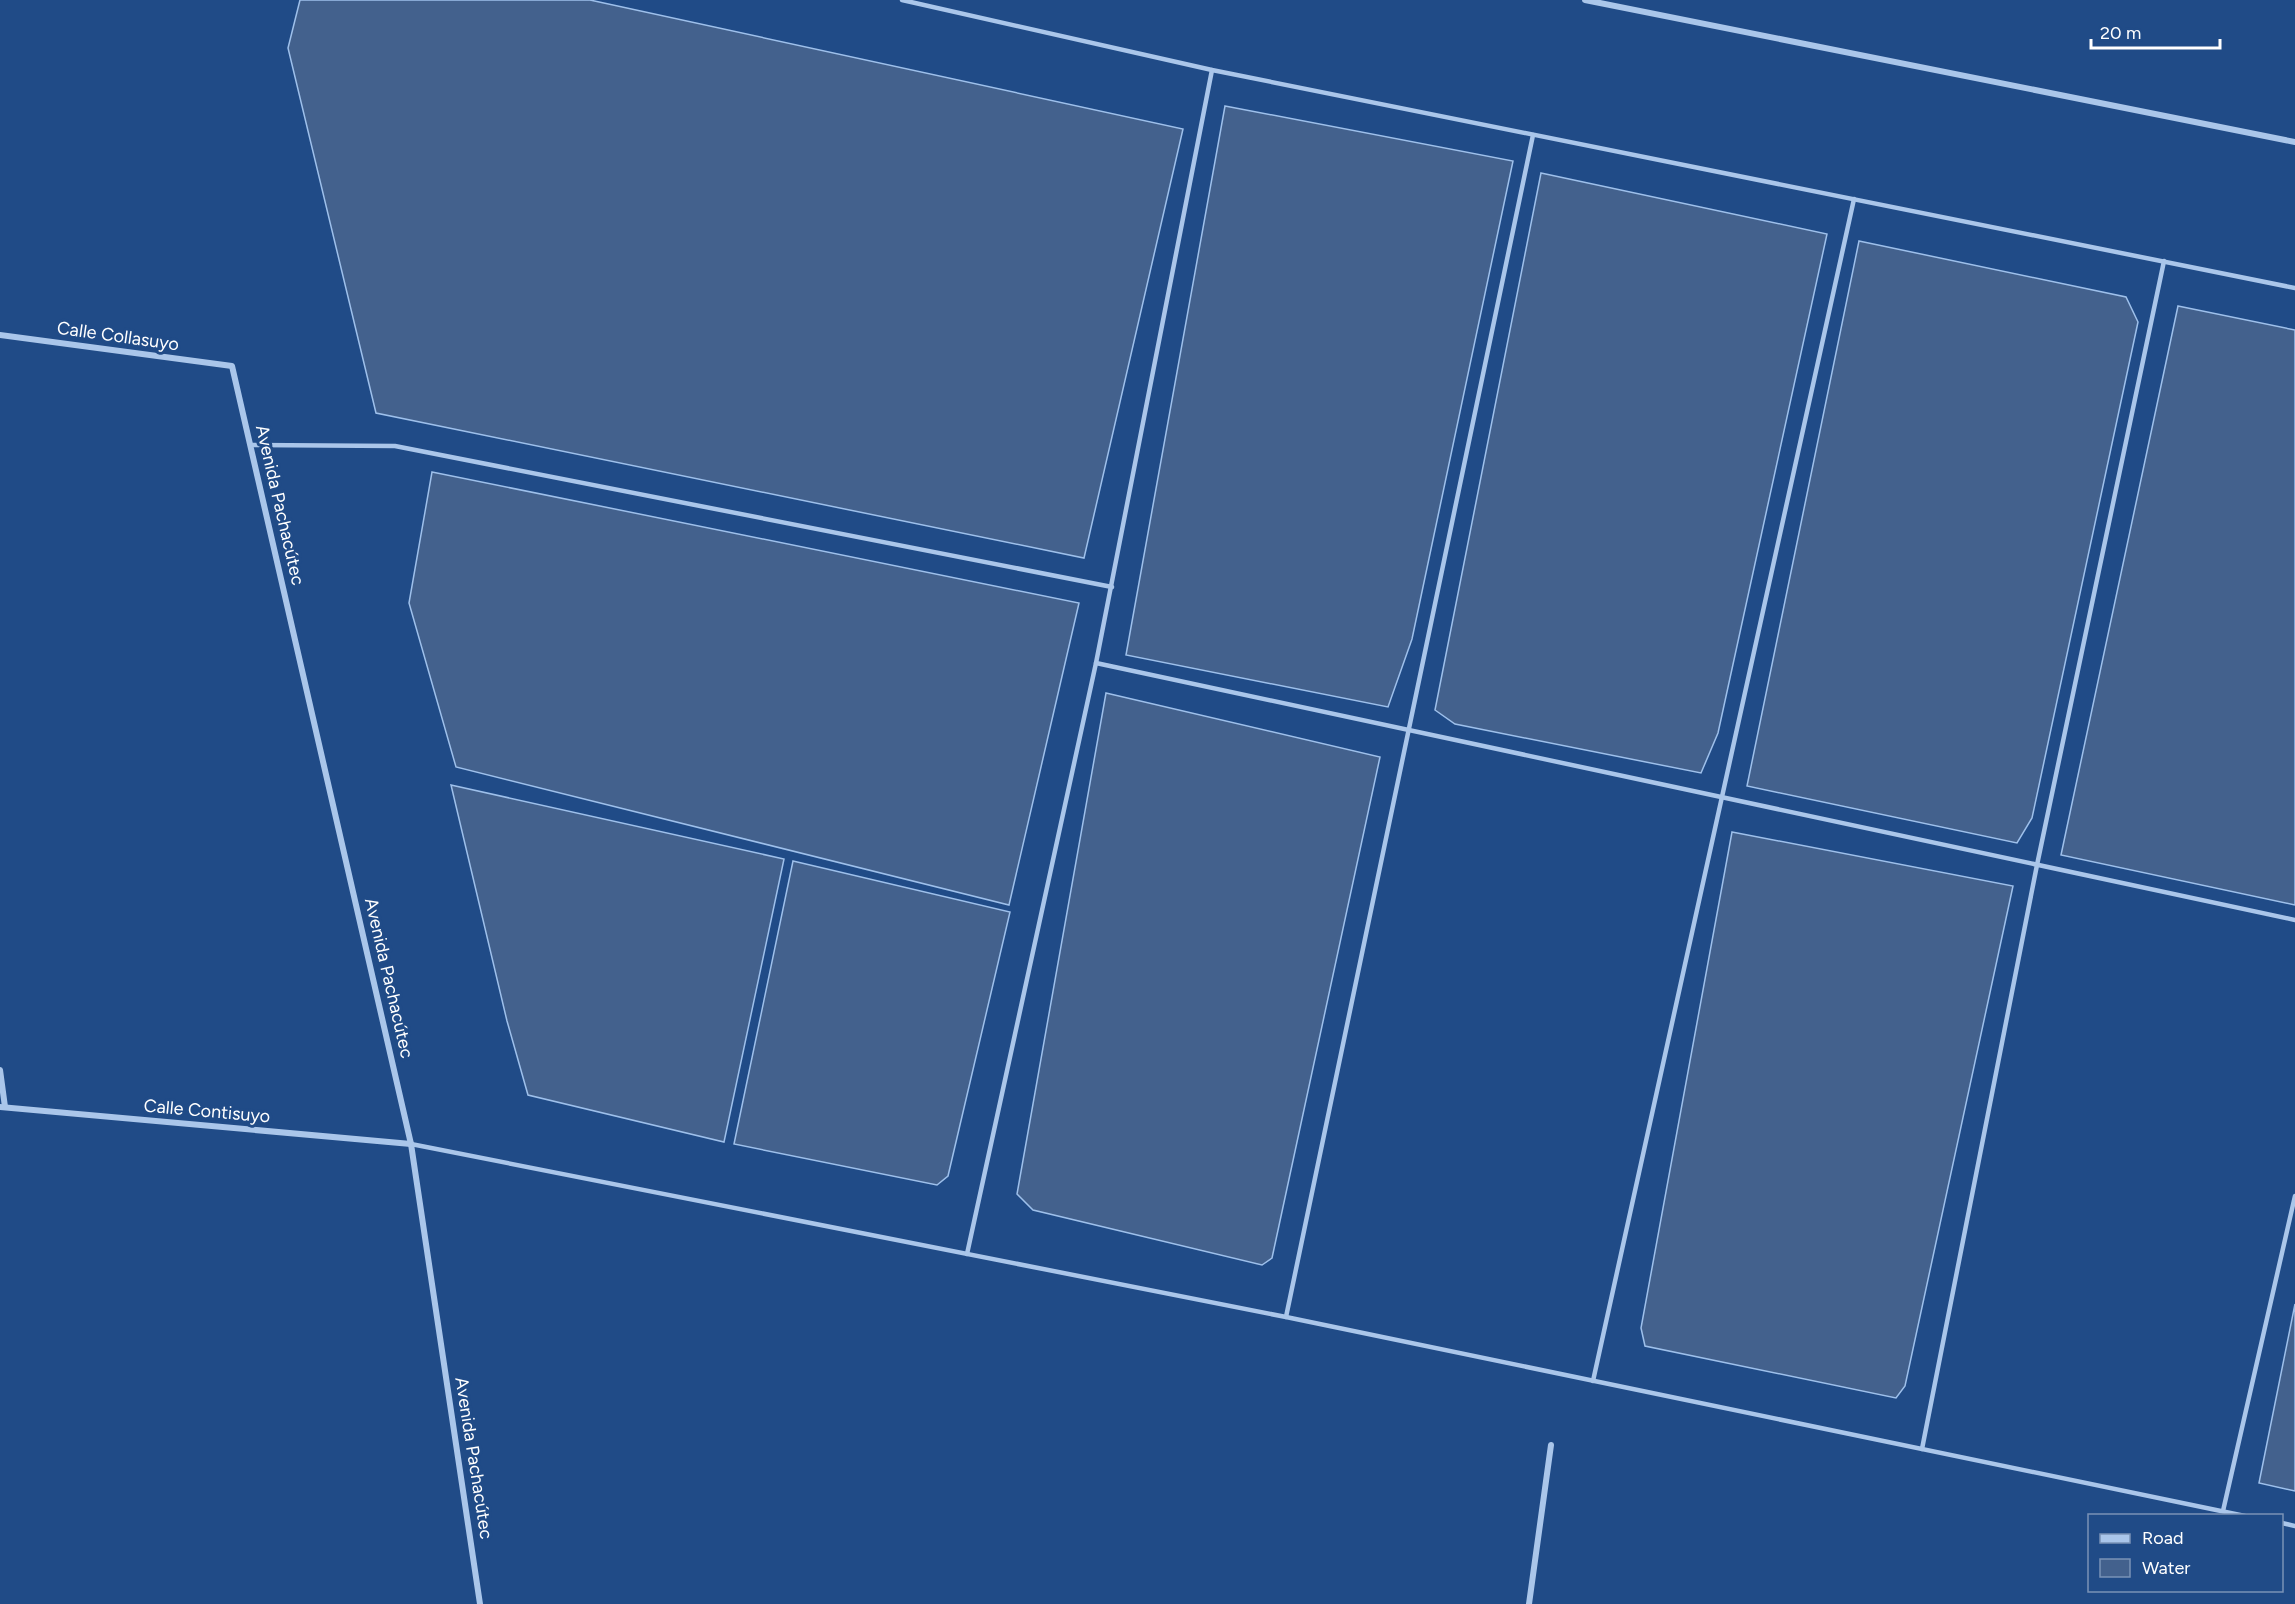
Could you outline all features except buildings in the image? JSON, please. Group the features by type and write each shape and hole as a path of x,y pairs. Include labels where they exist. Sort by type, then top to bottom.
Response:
{"street":[{"path":"1585,0 2295,142"},
{"name":"Calle Collasuyo","path":"0,336 232,366"},
{"name":"Avenida Pachacútec","path":"232,366 411,1144 480,1604"},
{"path":"0,1070 2,1107"},
{"name":"Calle Contisuyo","path":"2,1107 411,1144"},
{"path":"1529,1604 1551,1445"}],"lane":[{"path":"902,0 1212,70 2295,288"},
{"path":"967,1254 1112,587 1212,70"},
{"path":"1286,1317 1533,135"},
{"path":"1593,1381 1854,199"},
{"path":"1922,1449 2037,865 2164,261"},
{"path":"251,445 395,446 1112,587"},
{"path":"1096,663 2295,920"},
{"path":"411,1144 1286,1317 2240,1514"},
{"path":"2223,1511 2295,1196"}],"water":[{"path":"300,0 590,0 1183,129 1084,558 376,413 288,48"},
{"path":"1225,106 1513,161 1412,639 1388,707 1126,655"},
{"path":"1541,173 1827,234 1718,733 1701,773 1455,724 1435,710"},
{"path":"1859,241 2126,297 2138,322 2032,818 2017,843 1747,786"},
{"path":"2178,306 2295,330 2295,905 2061,855"},
{"path":"432,472 1079,603 1009,905 456,767 409,603"},
{"path":"1106,693 1380,757 1272,1258 1262,1265 1033,1210 1017,1194"},
{"path":"451,785 784,859 724,1142 528,1095 507,1021"},
{"path":"1732,832 2013,886 1905,1386 1896,1398 1645,1346 1641,1328"},
{"path":"793,861 1010,912 948,1176 937,1185 734,1144"},
{"path":"2295,1304 2295,1491 2259,1483"}]}
